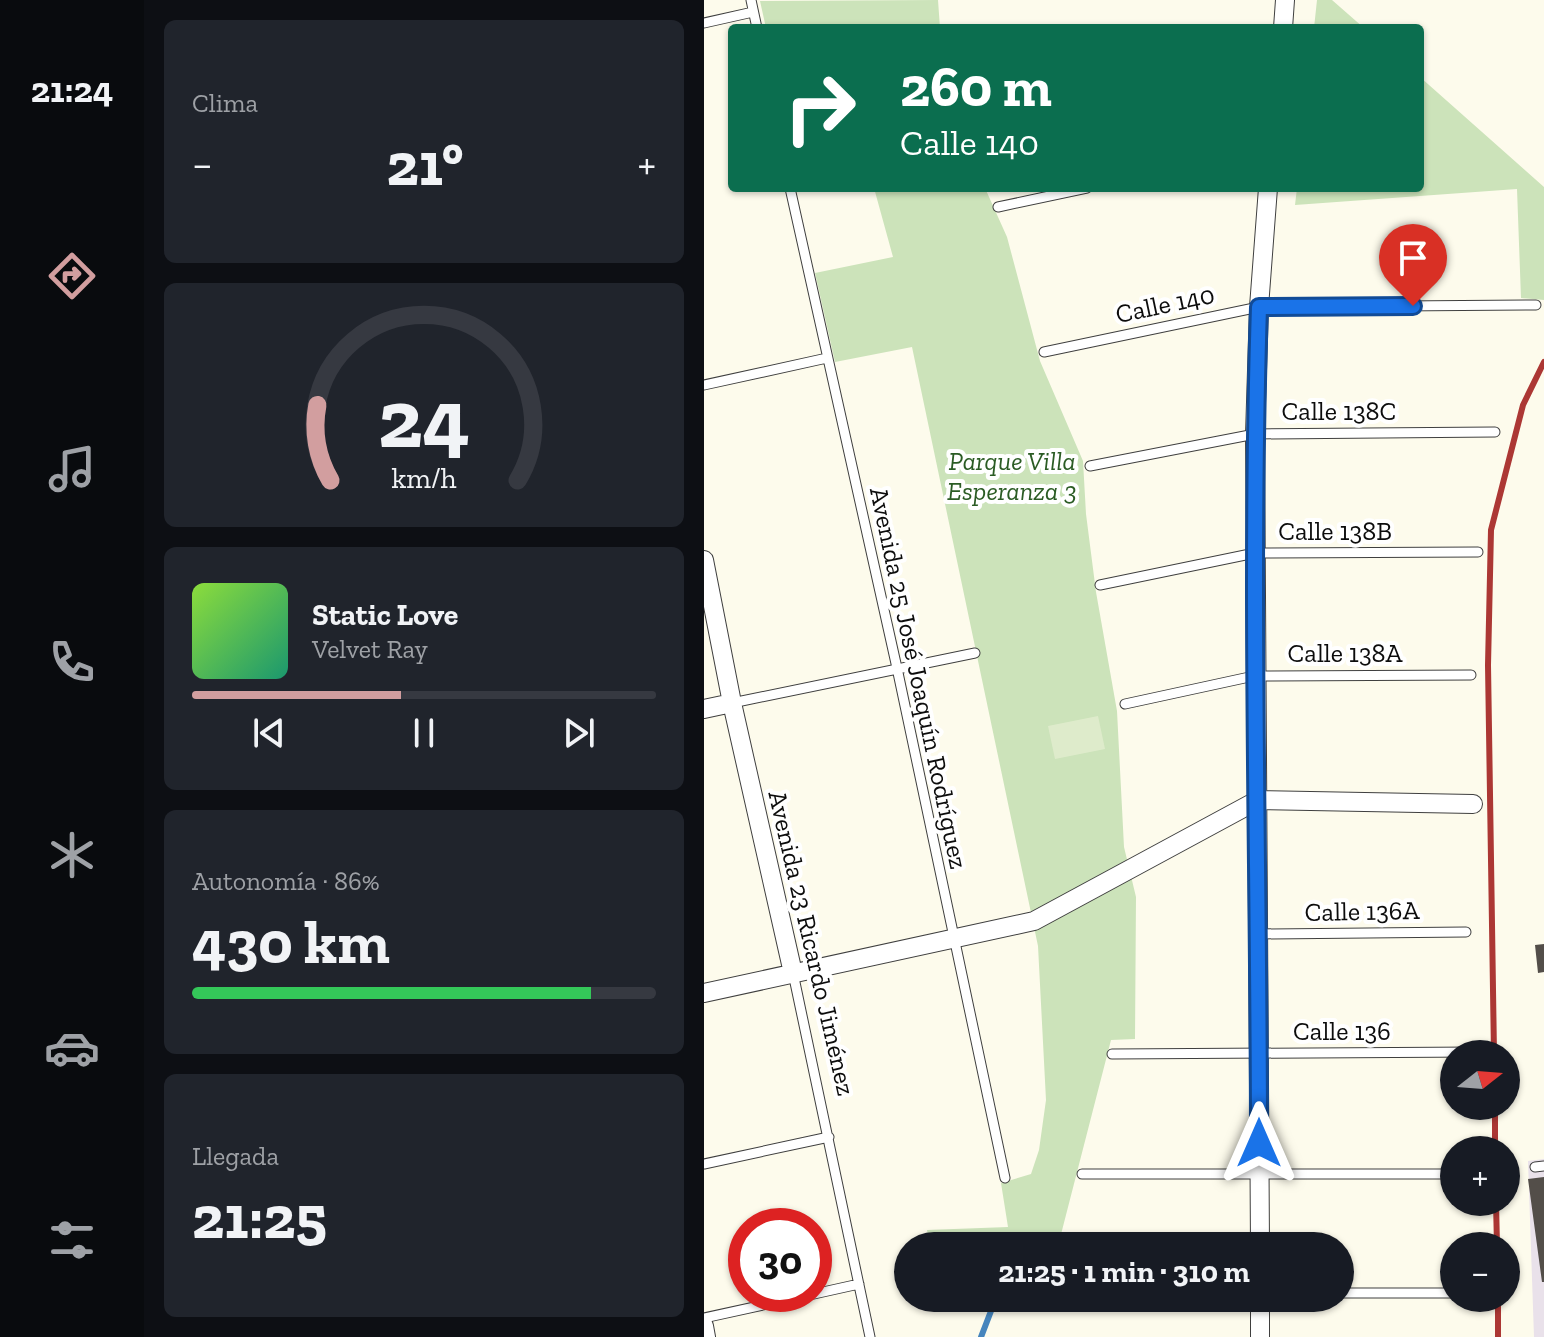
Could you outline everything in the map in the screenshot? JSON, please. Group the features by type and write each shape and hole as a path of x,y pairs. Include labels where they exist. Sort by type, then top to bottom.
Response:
{"street":[{"path":"1283,24 1285,0"},
{"path":"1260,1232 1258,800 1254,676 1255,434 1259,307 1268,192"},
{"name":"Avenida 23 Ricardo Jiménez","path":"704,560 732,703 793,973"},
{"path":"704,709 732,703"},
{"path":"704,993 1034,921 1258,800 1473,804"},
{"path":"1260,1312 1260,1337"},
{"path":"704,1326 706,1337"}],"lane":[{"path":"751,0 756,24"},
{"path":"704,23 753,12"},
{"name":"Avenida 25 José Joaquín Rodríguez","path":"791,192 897,668 1005,1178"},
{"path":"998,207 1068,192"},
{"name":"Calle 140","path":"1044,352 1259,307 1536,305"},
{"path":"704,385 827,358"},
{"name":"Calle 138C","path":"1090,466 1255,434 1495,432"},
{"name":"Calle 138B","path":"1100,585 1255,553 1478,552"},
{"path":"732,703 975,653"},
{"name":"Calle 138A","path":"1125,704 1254,676 1471,675"},
{"name":"Calle 136A","path":"1259,934 1466,932"},
{"name":"Avenida 23 Ricardo Jiménez","path":"793,973 870,1337"},
{"name":"Calle 136","path":"1112,1054 1440,1052"},
{"path":"704,1164 829,1137"},
{"path":"1082,1174 1440,1174"},
{"path":"832,1290 859,1284"},
{"path":"1354,1293 1440,1293"},
{"path":"704,1318 732,1312"}],"shaded area":[{"path":"1544,1159 1544,1337 1534,1337 1528,1161"}],"green space":[{"path":"938,0 940,24 765,24 760,1"},
{"path":"1317,0 1332,0 1359,24 1314,24"},
{"path":"1424,81 1544,187 1544,300 1521,298 1517,189 1295,205 1297,192 1424,192"},
{"name":"Parque Villa Esperanza 3","path":"875,192 987,192 1007,237 1040,361 1083,461 1096,592 1117,711 1124,847 1136,897 1135,1039 1111,1040 1062,1232 927,1232 1008,1227 1001,1183 1031,1174 1039,1150 1046,1100 1038,946 912,347 835,362 815,273 893,257"},
{"path":"1098,716 1105,749 1055,759 1048,726"}],"building":[{"path":"1544,944 1544,972 1538,973 1535,945"},
{"path":"1544,1177 1544,1282 1542,1282 1528,1179"}],"waterway":[{"path":"981,1337 991,1312"}],"railway":[{"path":"1494,1040 1488,665 1491,530 1523,405 1544,362"},
{"path":"1495,1120 1495,1136"},
{"path":"1496,1216 1497,1232"},
{"path":"1498,1312 1498,1337"}],"route":[{"path":"1259,1143 1258,800 1254,676 1259,307 1413,306"}]}
